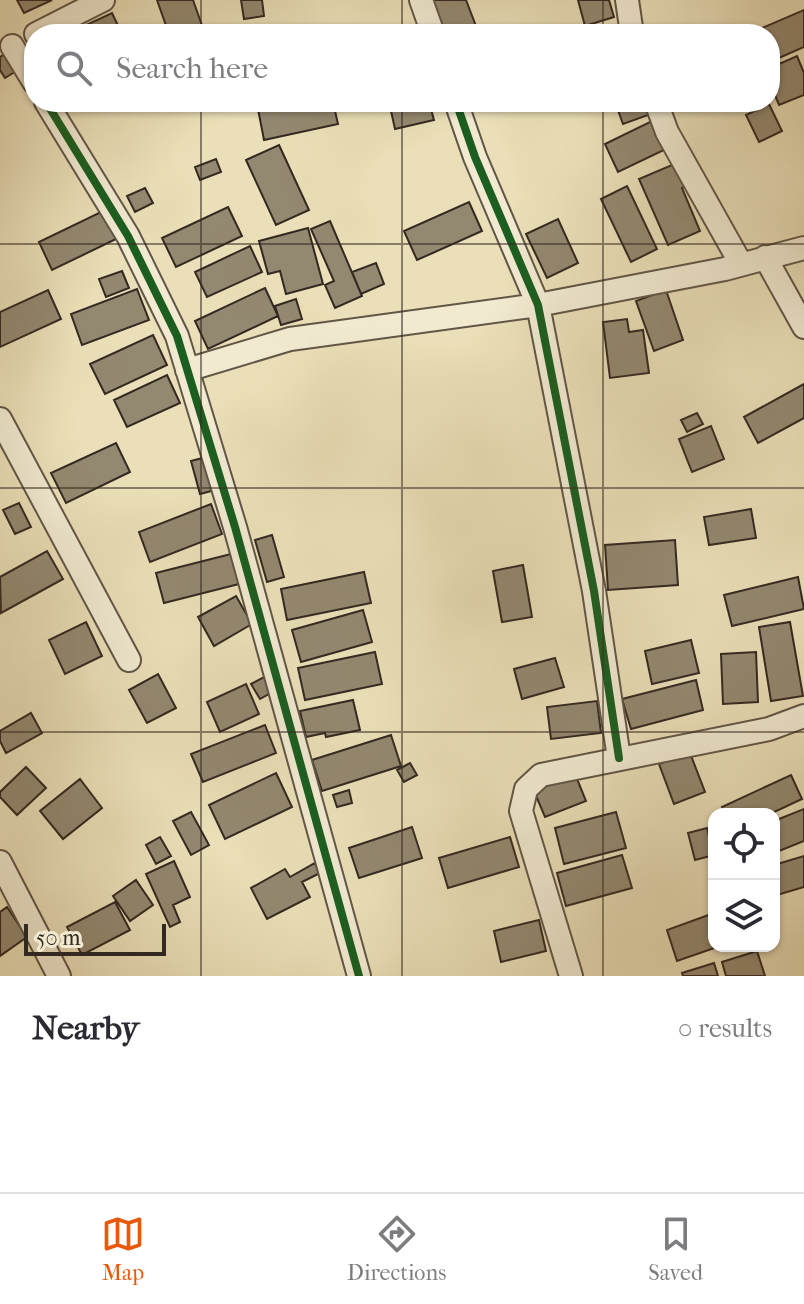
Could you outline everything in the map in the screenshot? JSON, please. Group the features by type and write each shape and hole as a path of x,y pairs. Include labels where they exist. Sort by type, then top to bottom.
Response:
{"street":[{"path":"421,0 429,24"},
{"path":"627,0 631,24"},
{"path":"52,24 88,3"},
{"path":"24,40 6,49 24,70"},
{"path":"52,112 128,236 177,336 235,527 359,976"},
{"path":"459,112 475,157 538,305 594,591 619,758"},
{"path":"660,112 667,132 741,264"},
{"path":"187,370 290,339 538,305 741,264 804,248"},
{"path":"765,257 804,327"},
{"path":"0,419 129,660"},
{"path":"571,976 521,811 526,789 541,775 769,729 804,716"},
{"path":"0,862 59,976"}],"building":[{"path":"17,0 52,0 24,13"},
{"path":"157,0 193,0 201,24 165,24"},
{"path":"241,0 262,0 264,16 244,19"},
{"path":"432,0 466,0 475,24 442,24"},
{"path":"578,0 609,0 614,17 584,24"},
{"path":"804,10 804,47 780,58 780,24 771,24"},
{"path":"112,13 117,24 88,24"},
{"path":"13,49 23,67 5,78 0,70 0,57"},
{"path":"797,56 804,73 804,95 780,105 780,64"},
{"path":"259,112 335,112 338,124 264,140"},
{"path":"391,112 432,112 434,120 395,129"},
{"path":"619,112 650,112 651,114 623,124"},
{"path":"773,112 782,131 759,142 746,115"},
{"path":"654,120 668,148 618,172 605,144"},
{"path":"279,145 309,210 276,225 246,160"},
{"path":"216,159 221,172 200,180 195,167"},
{"path":"679,162 689,185 682,188 700,231 668,245 639,179"},
{"path":"627,186 657,249 631,262 601,199"},
{"path":"145,188 153,203 135,212 127,196"},
{"path":"469,202 482,231 417,260 404,231"},
{"path":"228,207 242,236 176,267 162,238"},
{"path":"103,211 116,239 52,270 39,242"},
{"path":"558,219 578,263 547,278 526,234"},
{"path":"330,221 362,296 335,308 325,285 334,281 311,229"},
{"path":"308,228 323,284 286,294 280,271 268,274 259,241"},
{"path":"250,246 262,272 207,297 195,272"},
{"path":"376,263 384,284 361,294 352,272"},
{"path":"122,271 129,288 106,297 99,279"},
{"path":"265,288 278,316 208,349 195,321"},
{"path":"137,289 149,320 82,345 71,314"},
{"path":"48,290 61,319 0,347 0,312"},
{"path":"666,290 683,340 654,351 636,301"},
{"path":"296,299 302,319 281,325 275,306"},
{"path":"627,319 629,332 643,330 649,373 610,378 603,322"},
{"path":"153,335 167,365 105,394 90,364"},
{"path":"167,375 180,403 127,427 114,400"},
{"path":"804,384 804,418 758,443 744,417"},
{"path":"697,413 703,424 687,432 681,420"},
{"path":"711,426 724,459 692,472 679,439"},
{"path":"116,443 130,472 66,503 51,473"},
{"path":"210,456 219,489 200,494 191,461"},
{"path":"19,503 31,527 15,534 3,510"},
{"path":"211,504 222,534 150,562 139,532"},
{"path":"751,509 756,538 709,545 704,517"},
{"path":"272,535 284,577 267,582 255,540"},
{"path":"675,540 678,585 608,590 605,545"},
{"path":"47,551 63,579 1,613 0,577"},
{"path":"231,554 239,584 164,603 156,573"},
{"path":"523,565 532,617 502,622 493,571"},
{"path":"364,572 371,603 287,620 281,589"},
{"path":"798,577 804,609 732,626 724,595"},
{"path":"236,596 252,624 214,646 198,617"},
{"path":"363,610 372,642 301,662 292,630"},
{"path":"86,622 102,656 65,674 49,640"},
{"path":"790,622 803,696 771,701 759,627"},
{"path":"691,640 699,673 652,684 645,651"},
{"path":"375,652 382,684 305,700 298,668"},
{"path":"756,652 758,702 723,704 721,654"},
{"path":"555,658 564,687 522,699 514,669"},
{"path":"158,674 176,708 147,723 129,690"},
{"path":"268,675 276,690 260,699 251,684"},
{"path":"696,680 703,710 631,729 622,699"},
{"path":"246,684 259,714 220,732 207,702"},
{"path":"353,700 360,730 326,737 325,733 306,737 300,711"},
{"path":"597,701 601,733 551,739 547,707"},
{"path":"31,713 42,733 6,753 0,741 0,731"},
{"path":"265,725 276,753 203,782 191,754"},
{"path":"391,735 401,766 322,791 312,760"},
{"path":"690,753 705,792 674,804 659,764"},
{"path":"410,763 417,775 404,782 397,770"},
{"path":"26,767 46,788 17,815 0,797 0,792"},
{"path":"276,773 292,807 225,839 209,805"},
{"path":"575,774 586,801 545,817 534,791"},
{"path":"791,775 802,799 780,809 722,807"},
{"path":"80,779 102,808 63,839 40,811"},
{"path":"349,790 352,803 337,807 333,795"},
{"path":"804,809 804,841 780,851 780,819"},
{"path":"191,812 209,845 191,855 173,821"},
{"path":"616,812 626,848 564,864 555,828"},
{"path":"412,827 422,858 359,878 349,848"},
{"path":"707,828 708,857 695,860 688,833"},
{"path":"160,837 171,856 156,864 146,845"},
{"path":"510,837 519,867 448,888 439,858"},
{"path":"622,855 632,888 566,906 557,873"},
{"path":"804,856 804,887 780,894 780,863"},
{"path":"174,861 190,897 173,905 180,922 170,927 146,874"},
{"path":"315,863 320,873 302,882 310,897 267,919 251,888 285,869 290,877"},
{"path":"136,880 153,905 130,921 113,896"},
{"path":"115,902 130,930 82,955 67,927"},
{"path":"7,907 27,937 0,956 0,912"},
{"path":"708,915 708,950 677,961 667,930"},
{"path":"539,920 546,951 501,962 494,931"},
{"path":"757,952 765,976 726,976 722,962"},
{"path":"714,963 718,976 683,976 682,973"}],"cycle path":[{"path":"52,112 128,236 177,336 235,527 359,976"},
{"path":"459,112 475,157 538,305 594,591 619,758"}]}
